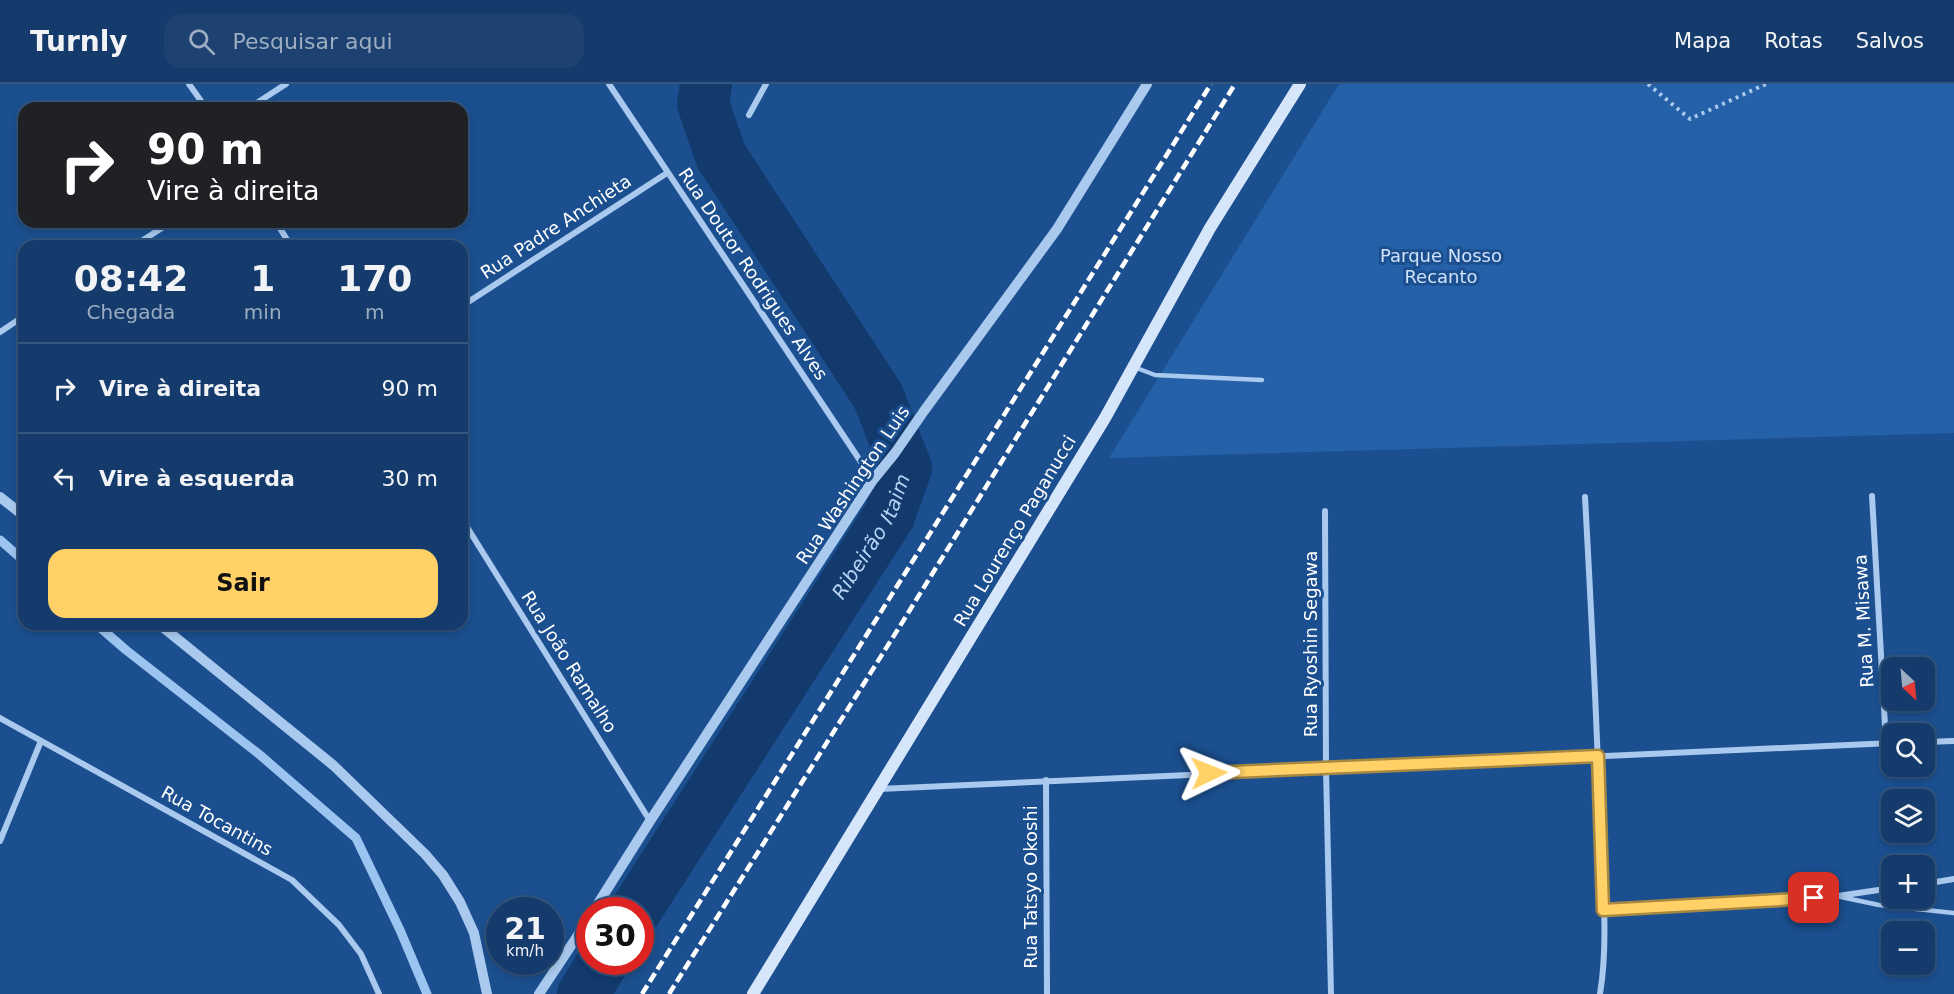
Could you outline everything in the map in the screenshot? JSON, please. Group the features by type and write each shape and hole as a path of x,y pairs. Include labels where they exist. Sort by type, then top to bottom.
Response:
{"main road":[{"name":"Rua Lourenço Paganucci","path":"753,994 1105,418 1210,228 1300,84"}],"street":[{"path":"189,84 202,102"},
{"path":"258,102 286,84"},
{"name":"Rua Doutor Rodrigues Alves","path":"609,84 873,480"},
{"path":"749,115 766,84"},
{"name":"Rua Washington Luis","path":"602,897 873,480 895,453 1057,228 1147,84"},
{"name":"Rua Padre Anchieta","path":"468,302 667,173"},
{"path":"143,240 162,228"},
{"path":"0,332 18,320"},
{"path":"1585,496 1603,910 1604,966 1600,994"},
{"name":"Rua M. Misawa","path":"1872,496 1887,723"},
{"path":"0,497 18,511"},
{"name":"Rua Ryoshin Segawa","path":"1325,511 1326,768 1331,994"},
{"name":"Rua João Ramalho","path":"468,529 650,821"},
{"path":"166,630 333,765 425,854 443,875 460,902 474,933 487,994"},
{"name":"Rua Tocantins","path":"0,718 292,880 345,932 361,954 379,994"},
{"path":"0,842 41,741"},
{"path":"1935,742 1954,741"},
{"path":"878,789 1881,743"},
{"name":"Rua Tatsyo Okoshi","path":"1046,780 1047,994"},
{"path":"1935,882 1954,879"},
{"path":"1603,910 1838,896 1881,890"},
{"path":"539,994 576,938"}],"lane":[{"path":"1133,367 1155,375 1262,380"},
{"path":"1838,896 1887,906 1954,913"}],"path":[{"path":"1648,84 1690,119 1766,84"}],"green space":[{"name":"Parque Nosso Recanto","path":"1339,84 1954,84 1954,433 1109,458"}],"waterway":[{"name":"Ribeirão Itaim","path":"644,897 889,516 906,468 878,396 721,156 703,104 706,84"},
{"path":"0,540 18,556"},
{"path":"103,630 260,755 356,838 400,930 427,994"},
{"name":"Ribeirão Itaim","path":"583,994 595,975"}],"railway":[{"path":"642,994 1211,84"},
{"path":"669,994 1235,84"}],"route":[{"path":"1209,773 1598,756 1603,910 1814,898"}]}
